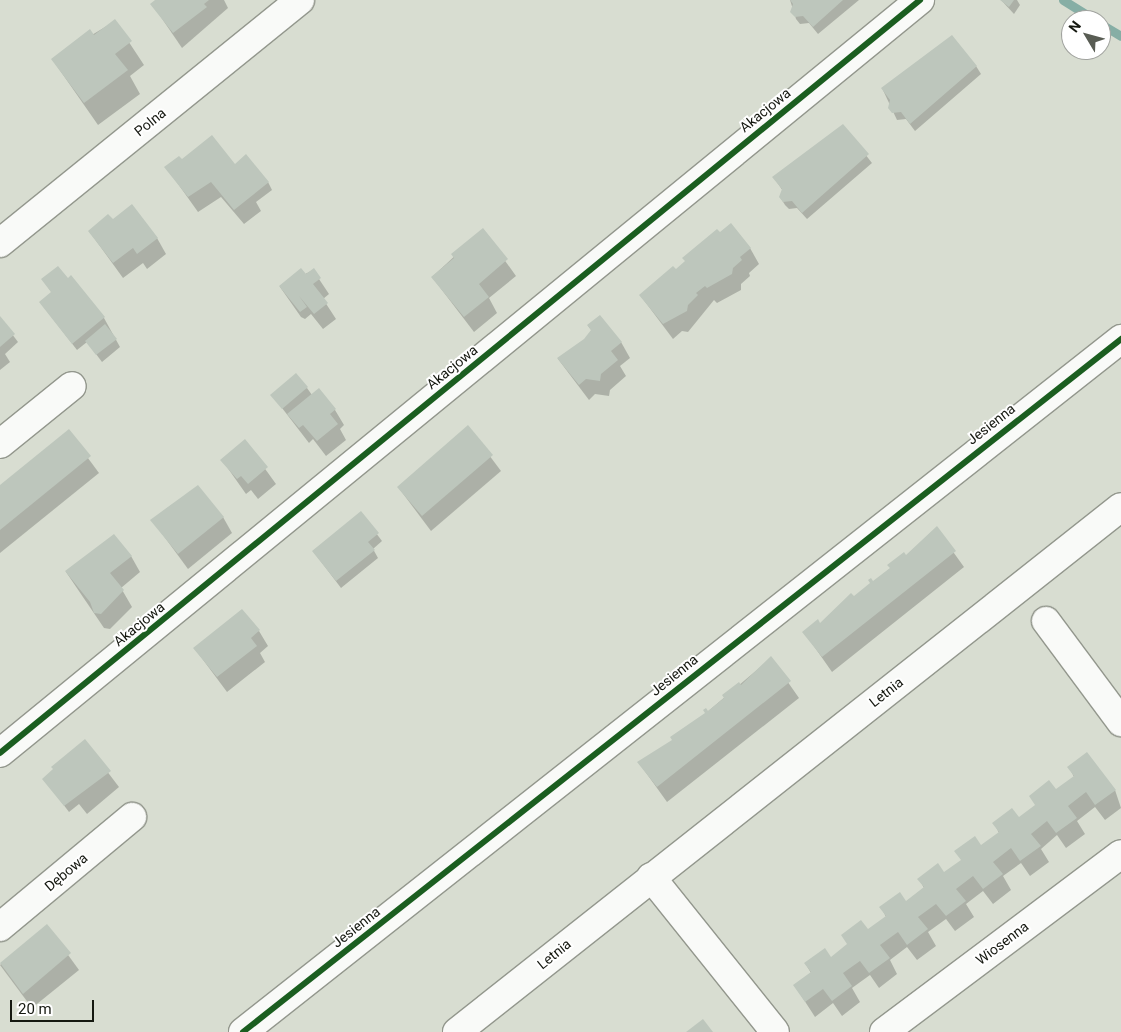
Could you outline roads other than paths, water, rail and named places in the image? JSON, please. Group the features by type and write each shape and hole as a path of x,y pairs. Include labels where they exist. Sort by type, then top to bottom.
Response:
{"street":[{"name":"Polna","path":"0,243 300,0"},
{"name":"Akacjowa","path":"0,753 920,0"},
{"name":"Jesienna","path":"243,1032 1121,338"},
{"path":"0,444 72,386"},
{"name":"Letnia","path":"457,1032 1121,508"},
{"path":"1046,620 1121,722"},
{"name":"Dębowa","path":"0,927 132,817"},
{"name":"Wiosenna","path":"884,1032 1121,854"},
{"path":"651,877 775,1032"}],"waterway":[{"path":"1063,0 1079,10"},
{"path":"1111,30 1121,36"}]}
